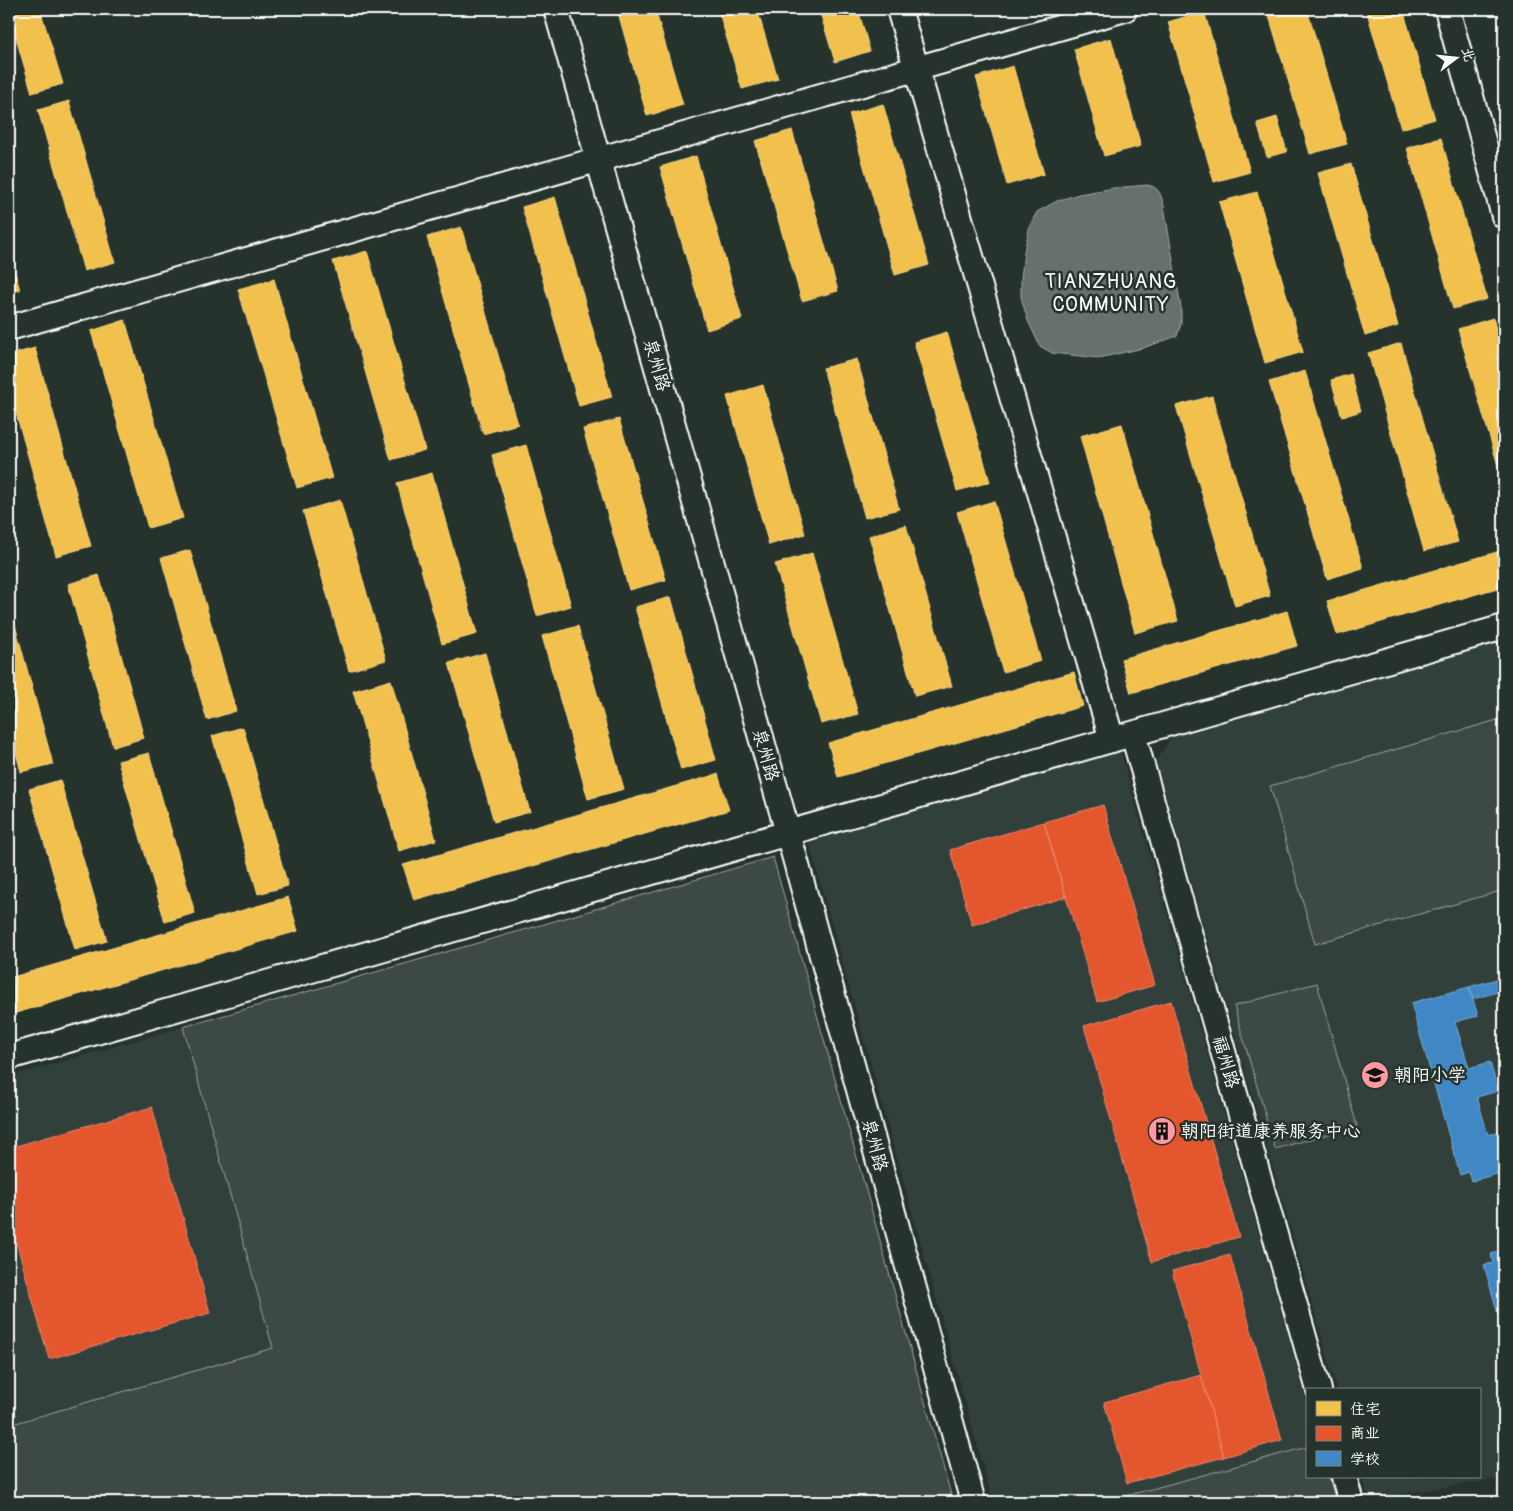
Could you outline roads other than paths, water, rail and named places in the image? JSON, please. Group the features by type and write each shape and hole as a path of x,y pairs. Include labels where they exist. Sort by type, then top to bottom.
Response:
{"street":[{"name":"泉州路","path":"556,9 788,833 973,1502"},
{"name":"福州路","path":"899,9 1122,737 1318,1388"},
{"path":"9,328 1125,9"},
{"path":"1447,9 1504,216"},
{"path":"9,1057 1504,627"},
{"path":"1344,1478 1351,1502"}],"place":[{"name":"朝阳小学","path":"1375,1075"},
{"name":"朝阳街道康养服务中心","path":"1162,1131"}],"district":[{"name":"TIANZHUANG COMMUNITY","path":"1111,292"}]}
